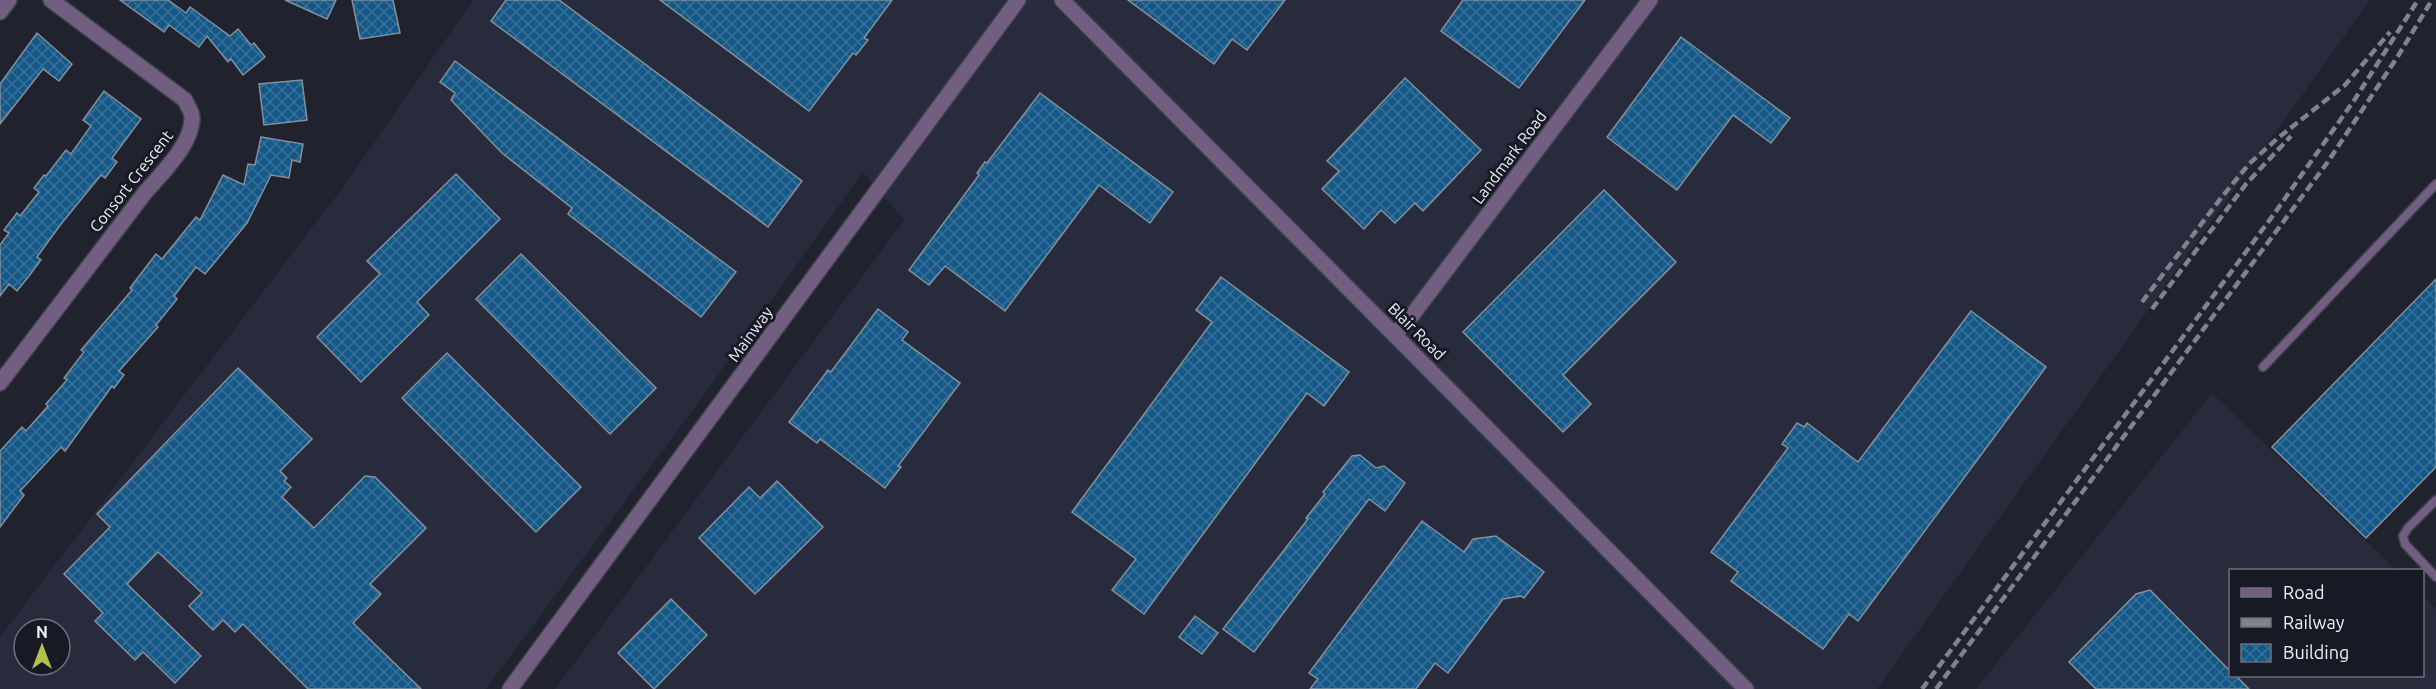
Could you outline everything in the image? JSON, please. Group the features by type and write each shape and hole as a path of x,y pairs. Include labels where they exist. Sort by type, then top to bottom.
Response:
{"street":[{"path":"0,12 9,0"},
{"name":"Consort Crescent","path":"0,383 144,194 169,165 188,138 193,116 185,100 51,0"},
{"name":"Mainway","path":"510,689 1018,0"},
{"name":"Blair Road","path":"1062,0 1746,689"},
{"name":"Landmark Road","path":"1395,334 1413,314 1650,0"}],"lane":[{"path":"2263,367 2436,184"},
{"path":"2435,573 2405,544 2403,536 2436,500"}],"shaded area":[{"path":"473,0 2370,0 1877,689 555,689 904,220 863,172 698,403 486,689 0,689 0,637 12,621 12,677 72,677 72,617 15,617 346,183"},
{"path":"2212,393 2395,569 2229,569 2229,677 2424,677 2424,597 2436,609 2436,689 1976,689"}],"building":[{"path":"120,0 168,0 186,13 190,7 230,36 238,29 265,57 243,75 231,59 228,62 207,36 199,47 169,25 164,32"},
{"path":"285,0 336,0 327,19"},
{"path":"352,0 393,0 400,33 360,39"},
{"path":"506,0 559,0 802,181 768,227 491,21"},
{"path":"660,0 892,0 864,38 868,40 856,55 853,53 809,111"},
{"path":"1128,0 1285,0 1247,50 1232,39 1214,64"},
{"path":"1463,0 1585,0 1519,88 1441,31"},
{"path":"37,33 72,64 59,81 43,69 0,124 0,84"},
{"path":"1681,37 1790,118 1771,143 1733,115 1677,190 1607,137"},
{"path":"455,61 736,272 701,317 568,214 572,208 502,153 451,100 455,93 440,82"},
{"path":"1405,78 1481,150 1423,211 1415,203 1395,223 1381,210 1364,229 1322,189 1339,171 1327,161"},
{"path":"302,80 307,120 264,125 259,84"},
{"path":"104,91 141,119 112,158 117,162 105,178 101,175 61,224 37,257 41,260 29,276 17,291 9,284 0,296 0,245 9,233 4,230 17,213 20,216 39,192 34,188 66,150 71,154 91,126 83,120"},
{"path":"1040,93 1173,192 1150,223 1099,185 1005,311 945,266 929,285 909,270 979,175 977,173 985,162 987,163"},
{"path":"261,137 303,144 300,162 292,160 289,178 271,175 247,223 205,274 196,267 174,296 177,299 156,325 158,327 119,371 124,375 114,388 112,386 65,451 61,447 20,491 24,495 0,527 0,451 22,427 26,431 48,406 46,404 67,380 64,378 84,352 81,350 132,290 130,288 156,254 162,259 196,217 200,220 223,175 244,185 248,164 255,165"},
{"path":"456,174 500,219 417,302 429,315 361,382 317,337 380,274 367,261"},
{"path":"1604,190 1676,262 1563,375 1591,404 1563,432 1463,332"},
{"path":"521,254 656,388 610,434 476,299"},
{"path":"1221,277 1349,372 1324,406 1307,393 1144,614 1112,590 1136,559 1072,512 1212,322 1196,310"},
{"path":"2436,279 2436,467 2366,538 2272,447"},
{"path":"878,309 908,332 902,340 960,383 898,466 901,467 885,488 820,439 817,443 789,422 828,370 831,372"},
{"path":"1971,311 2046,367 1858,621 1849,614 1823,649 1731,581 1738,572 1711,552 1788,448 1782,444 1797,423 1804,427 1807,423 1858,462"},
{"path":"447,353 581,487 536,532 402,398"},
{"path":"238,368 312,439 280,471 287,478 284,481 291,487 282,497 314,528 365,476 375,477 426,528 370,584 381,594 353,623 421,689 308,689 243,624 235,632 223,620 213,630 189,606 202,593 158,552 127,584 201,656 175,683 143,652 135,660 95,621 103,613 64,574 110,527 97,514"},
{"path":"1360,455 1376,468 1384,466 1405,483 1385,511 1369,499 1254,652 1223,629 1308,519 1306,518 1325,494 1323,492 1352,456"},
{"path":"777,481 823,527 755,594 699,538 749,487 760,498"},
{"path":"1422,521 1464,552 1473,539 1496,536 1544,572 1524,598 1521,596 1503,599 1448,673 1435,663 1416,689 1310,689 1318,679 1309,673"},
{"path":"2150,590 2229,670 2229,677 2237,677 2249,689 2096,689 2069,662 2136,594"},
{"path":"671,599 707,635 654,689 618,653"},
{"path":"1195,616 1218,633 1202,654 1179,637"}],"railway":[{"path":"1922,689 2274,214 2355,99 2418,0"},
{"path":"1936,689 2327,163 2432,0"},
{"path":"2142,302 2249,164 2345,85 2390,32"},
{"path":"2152,309 2246,184 2291,136"}]}
